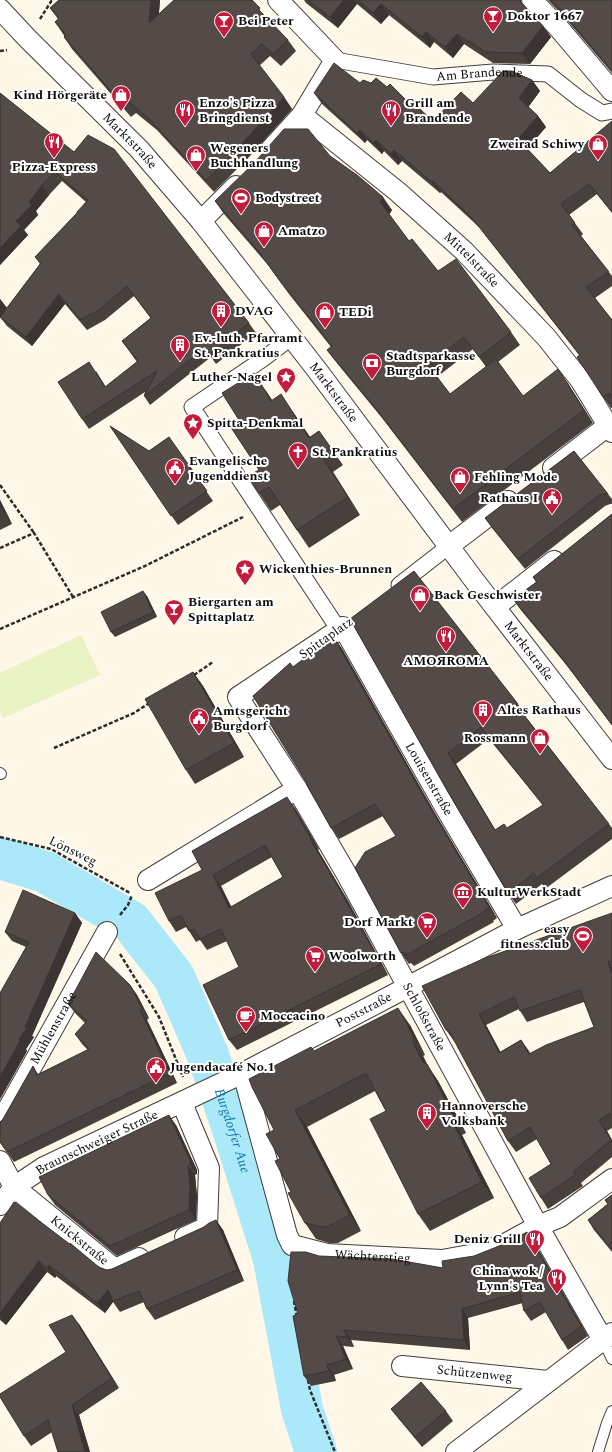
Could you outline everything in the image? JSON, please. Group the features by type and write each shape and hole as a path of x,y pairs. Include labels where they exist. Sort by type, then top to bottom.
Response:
{"street":[{"path":"532,0 612,91"},
{"path":"201,221 255,167 302,115 335,60 286,3"},
{"name":"Marktstraße","path":"0,9 28,40 139,149 201,221 292,337 495,607 612,759"},
{"name":"Am Brandende","path":"335,60 433,77 493,72 548,74 581,100 602,113 612,111"},
{"name":"Mittelstraße","path":"302,115 398,192 464,251 546,337 581,382 610,429"},
{"path":"292,337 263,359 192,407 259,509 345,625"},
{"path":"541,476 610,429"},
{"path":"389,592 522,490"},
{"path":"495,607 569,549"},
{"name":"Spittaplatz","path":"238,698 345,625"},
{"name":"Louisenstraße","path":"345,625 442,802 517,929"},
{"name":"Schloßstraße","path":"238,698 297,789 347,875 538,1226 607,1336"},
{"path":"148,880 297,789"},
{"name":"Poststraße","path":"192,1098 517,929 612,886"},
{"name":"Mühlenstraße","path":"0,1123 107,932"},
{"name":"Wächterstieg","path":"238,1075 287,1235 292,1245 327,1254 442,1260 475,1254 505,1244 538,1226 560,1217 612,1179"},
{"name":"Braunschweiger Straße","path":"0,1205 7,1185 192,1098"},
{"name":"Knickstraße","path":"7,1185 115,1269 206,1227 209,1168 192,1098"},
{"path":"0,1161 7,1185"},
{"name":"Schützenweg","path":"456,1452 607,1336"},
{"name":"Schützenweg","path":"402,1366 548,1381"}],"lane":[{"path":"607,1336 612,1359"},
{"path":"598,1452 612,1411"}],"path":[{"path":"0,484 34,533 73,597"},
{"path":"0,630 145,566 259,509"},
{"path":"0,548 34,533"},
{"path":"190,678 213,662"},
{"path":"54,748 134,713 153,701"},
{"name":"Lönsweg","path":"0,837 51,849 132,894 128,905"},
{"path":"107,932 159,1017 192,1098"},
{"path":"294,1300 298,1322"},
{"path":"307,1375 310,1390 335,1452"}],"green space":[{"path":"81,635 100,675 3,718 0,710 0,673"}],"building":[{"path":"59,0 151,0 149,23 174,0 252,0 260,8 259,10 288,40 273,54 262,44 251,54 284,97 239,147 206,180 149,119 128,101 123,105 64,37 66,35 55,22 59,18 50,8"},
{"path":"308,0 344,0 330,17"},
{"path":"357,0 519,0 543,26 522,53 486,52 457,34 445,47 426,32 422,37 381,4 373,13"},
{"path":"551,0 612,0 612,71 558,7"},
{"path":"334,63 360,83 363,80 371,83 376,78 387,87 390,84 408,102 410,100 433,121 461,92 473,103 503,71 511,71 532,80 519,98 538,116 518,139 550,173 612,121 612,212 589,184 561,204 575,223 572,225 609,272 586,287 612,320 612,397 609,393 603,397 577,357 580,355 472,218 433,181 432,182 394,150 391,154 376,140 374,143 360,130 357,133 314,93"},
{"path":"0,93 74,152 88,135 114,149 249,323 210,354 205,348 144,396 157,371 82,419 58,382 89,362 105,387 138,361 122,341 151,318 127,286 99,310 80,320 59,294 26,337 0,317 41,263 35,257 88,200 55,172 42,185 29,202 32,205 16,221 21,226 0,248"},
{"path":"284,129 308,129 330,156 357,175 383,197 380,202 409,241 412,239 438,271 456,259 511,332 479,357 464,337 428,365 450,394 496,359 523,396 558,369 584,410 453,509 373,405 327,350 332,346 280,281 259,252 215,201 255,162"},
{"name":"St. Pankratius","path":"254,373 271,401 281,394 309,438 319,431 331,448 320,454 348,497 297,530 269,487 259,493 248,476 259,470 230,426 239,420 222,393"},
{"path":"110,426 149,451 169,437 207,491 171,516"},
{"name":"Rathaus I","path":"574,451 608,494 598,496 518,559 485,518"},
{"path":"612,514 612,725 561,657 513,599 537,582 533,577"},
{"path":"414,571 609,824 537,878 534,873 508,893 448,792 350,619","holes":["481,727 543,805 507,828 504,824 495,830 448,753"]},
{"path":"143,591 153,612 111,632 101,612"},
{"path":"333,636 428,804 489,907 485,910 486,911 406,955 404,952 401,953 355,868 365,852 396,836 375,804 331,828 308,785 253,696 290,663 293,667"},
{"name":"Amtsgericht Burgdorf","path":"193,672 234,743 186,770 145,699"},
{"path":"287,797 381,964 229,1040 203,985 239,967 221,929 200,939 194,929 189,931 181,915 169,921 155,893 202,870 192,851","holes":["265,845 283,877 229,908 213,875"]},
{"path":"23,890 75,913 25,1027 27,1028 19,1039 20,1041 0,1077 0,993 29,942 5,932"},
{"path":"612,913 612,961 608,962 612,974 612,1112 599,1120 611,1140 573,1172 575,1175 541,1198 529,1178 551,1164 530,1127 508,1141 448,1029 446,1030 422,986 483,959","holes":["580,990 594,1027 546,1045 529,1054 521,1040 499,1053 479,1014 514,997 520,1011"]},
{"path":"96,952 130,985 142,1008 140,1010 170,1073 7,1152 0,1142 0,1122 33,1066 37,1075 89,1049 75,1034 87,1021 68,1004"},
{"path":"398,1008 414,1038 412,1040 423,1062 427,1064 454,1117 451,1119 482,1182 418,1214 370,1119 386,1111 366,1073 295,1110 350,1215 327,1227 305,1223 288,1193 291,1192 275,1161 280,1159 266,1134 274,1130 249,1079 311,1047 314,1051"},
{"path":"169,1115 190,1160 190,1164 188,1166 190,1186 189,1210 110,1246 48,1195 39,1177"},
{"path":"612,1195 612,1241 608,1245 588,1220 608,1204 605,1200"},
{"path":"14,1202 71,1245 70,1243 100,1268 107,1270 204,1227 216,1220 237,1270 147,1309 139,1291 113,1301 108,1290 97,1303 49,1265 47,1268 39,1261 0,1313 0,1223"},
{"path":"527,1232 581,1326 562,1340 540,1302 524,1311 520,1292 462,1309 464,1340 344,1330 347,1337 336,1336 346,1359 327,1365 329,1371 304,1376 293,1316 298,1314 288,1281 291,1252 306,1252 319,1256 392,1259 443,1268 442,1261 474,1256 504,1244"},
{"path":"72,1315 112,1378 72,1405 85,1452 58,1452 48,1420 24,1436 0,1397 0,1394 66,1352 49,1325"},
{"path":"421,1382 446,1411 415,1437 391,1409"}],"waterway":[{"name":"Burgdorfer Aue","path":"0,858 45,872 131,922 174,977 208,1055 274,1259 302,1409 316,1452"}],"place":[{"name":"Doktor 1667","path":"493,33"},
{"name":"Bei Peter","path":"224,38"},
{"name":"Kind Hörgeräte","path":"121,112"},
{"name":"Enzo's Pizza Bringdienst","path":"185,127"},
{"name":"Grill am Brandende","path":"391,127"},
{"name":"Pizza-Express","path":"54,159"},
{"name":"Zweirad Schiwy","path":"598,161"},
{"name":"Wegeners Buchhandlung","path":"196,172"},
{"name":"Bodystreet","path":"241,215"},
{"name":"Amatzo","path":"264,248"},
{"name":"DVAG","path":"221,328"},
{"name":"TEDi","path":"325,329"},
{"name":"Ev.-luth. Pfarramt St. Pankratius","path":"180,362"},
{"name":"Stadtsparkasse Burgdorf","path":"372,380"},
{"name":"Luther-Nagel","path":"286,394"},
{"name":"Spitta-Denkmal","path":"193,440"},
{"name":"St. Pankratius","path":"298,469"},
{"name":"Evangelische Jugenddienst","path":"175,485"},
{"name":"Fehling Mode","path":"460,494"},
{"name":"Rathaus I","path":"552,515"},
{"name":"Wickenthies-Brunnen","path":"245,586"},
{"name":"Back Geschwister","path":"420,612"},
{"name":"Biergarten am Spittaplatz","path":"174,626"},
{"name":"AMOЯROMA","path":"446,653"},
{"name":"Altes Rathaus","path":"483,727"},
{"name":"Amtsgericht Burgdorf","path":"199,735"},
{"name":"Rossmann","path":"540,755"},
{"name":"KulturWerkStadt","path":"463,909"},
{"name":"Dorf Markt","path":"427,939"},
{"name":"easy fitness.club","path":"583,953"},
{"name":"Woolworth","path":"315,973"},
{"name":"Moccacino","path":"246,1033"},
{"name":"Jugendacafé No.1","path":"156,1084"},
{"name":"Hannoversche Volksbank","path":"427,1130"},
{"name":"Deniz Grill","path":"535,1256"},
{"name":"China wok / Lynn's Tea","path":"557,1295"}]}
